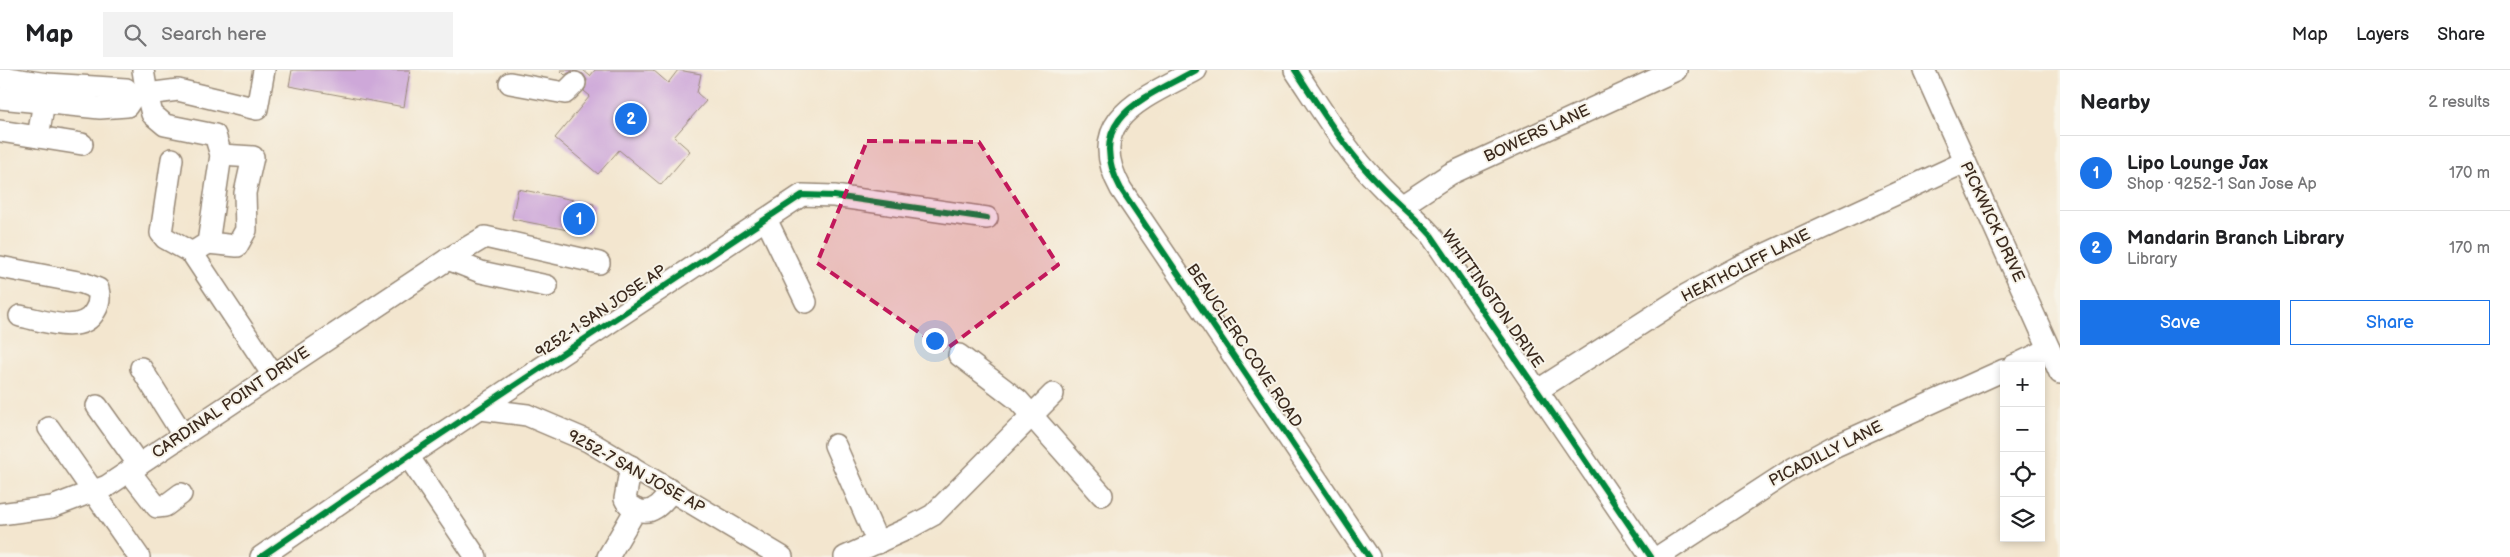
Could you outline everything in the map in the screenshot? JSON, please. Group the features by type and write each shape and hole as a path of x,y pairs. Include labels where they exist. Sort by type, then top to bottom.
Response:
{"street":[{"path":"143,70 140,95 152,114 166,125 215,135 221,155 200,248 273,376"},
{"path":"0,98 126,89 140,95 178,90 257,109 264,70"},
{"name":"BEAUCLERC COVE ROAD","path":"1196,70 1126,110 1113,130 1109,146 1110,163 1122,189 1369,557"},
{"name":"WHITTINGTON DRIVE","path":"1295,70 1343,142 1378,184 1402,205 1431,235 1651,557"},
{"name":"BOWERS LANE","path":"1402,205 1450,174 1676,70"},
{"name":"PICKWICK DRIVE","path":"1924,70 2060,374"},
{"path":"510,83 565,93 581,75"},
{"path":"0,78 46,94"},
{"path":"38,136 46,94"},
{"path":"0,131 82,144"},
{"path":"172,159 161,233 165,238 200,248 237,246 246,230 245,193 253,157 221,155"},
{"name":"HEATHCLIFF LANE","path":"1538,390 1686,295 1729,272 1785,244 1965,162"},
{"name":"9252-1 SAN JOSE AP","path":"261,557 408,456 802,195 812,194 987,218"},
{"path":"766,218 806,302"},
{"name":"CARDINAL POINT DRIVE","path":"0,514 52,507 92,492 134,468 448,259 485,237 599,263"},
{"path":"448,259 481,272 547,286"},
{"path":"0,268 83,283 98,289 99,299 97,308 92,318 84,323 67,325 20,316"},
{"path":"2021,362 2049,349"},
{"path":"959,355 1005,388 1033,415 1102,495"},
{"path":"142,368 183,435"},
{"name":"PICADILLY LANE","path":"1658,557 1794,468 1839,444 2000,372"},
{"path":"846,557 886,547 933,515 1053,394"},
{"path":"97,406 157,507 166,506 181,494"},
{"name":"9252-7 SAN JOSE AP","path":"481,408 527,415 588,441 782,557"},
{"path":"48,428 139,557"},
{"path":"835,445 886,547"},
{"path":"408,456 476,557"},
{"path":"631,466 625,499 627,504 643,511 656,508 672,491"},
{"path":"608,557 636,509"}],"highlighted area":[{"path":"867,141 979,142 1058,265 945,350 817,263"}],"building":[{"path":"292,70 410,70 404,107 289,86"},
{"path":"560,70 583,70 590,76 595,70 653,70 668,83 678,70 701,74 697,93 706,101 674,137 690,151 661,185 619,150 598,174 555,138 590,96 584,91 587,80 583,74 572,71 565,75"},
{"path":"518,189 594,204 588,234 512,219"}],"cycle path":[{"path":"1196,70 1157,90 1125,113 1114,128 1109,144 1111,165 1121,189 1369,557"},
{"path":"1295,70 1334,129 1356,158 1385,191 1431,235 1651,557"},
{"path":"261,557 408,456 802,195 834,196 987,218"}],"place":[{"name":"Mandarin Branch Library","path":"631,119"},
{"name":"Lipo Lounge Jax","path":"579,219"}]}
